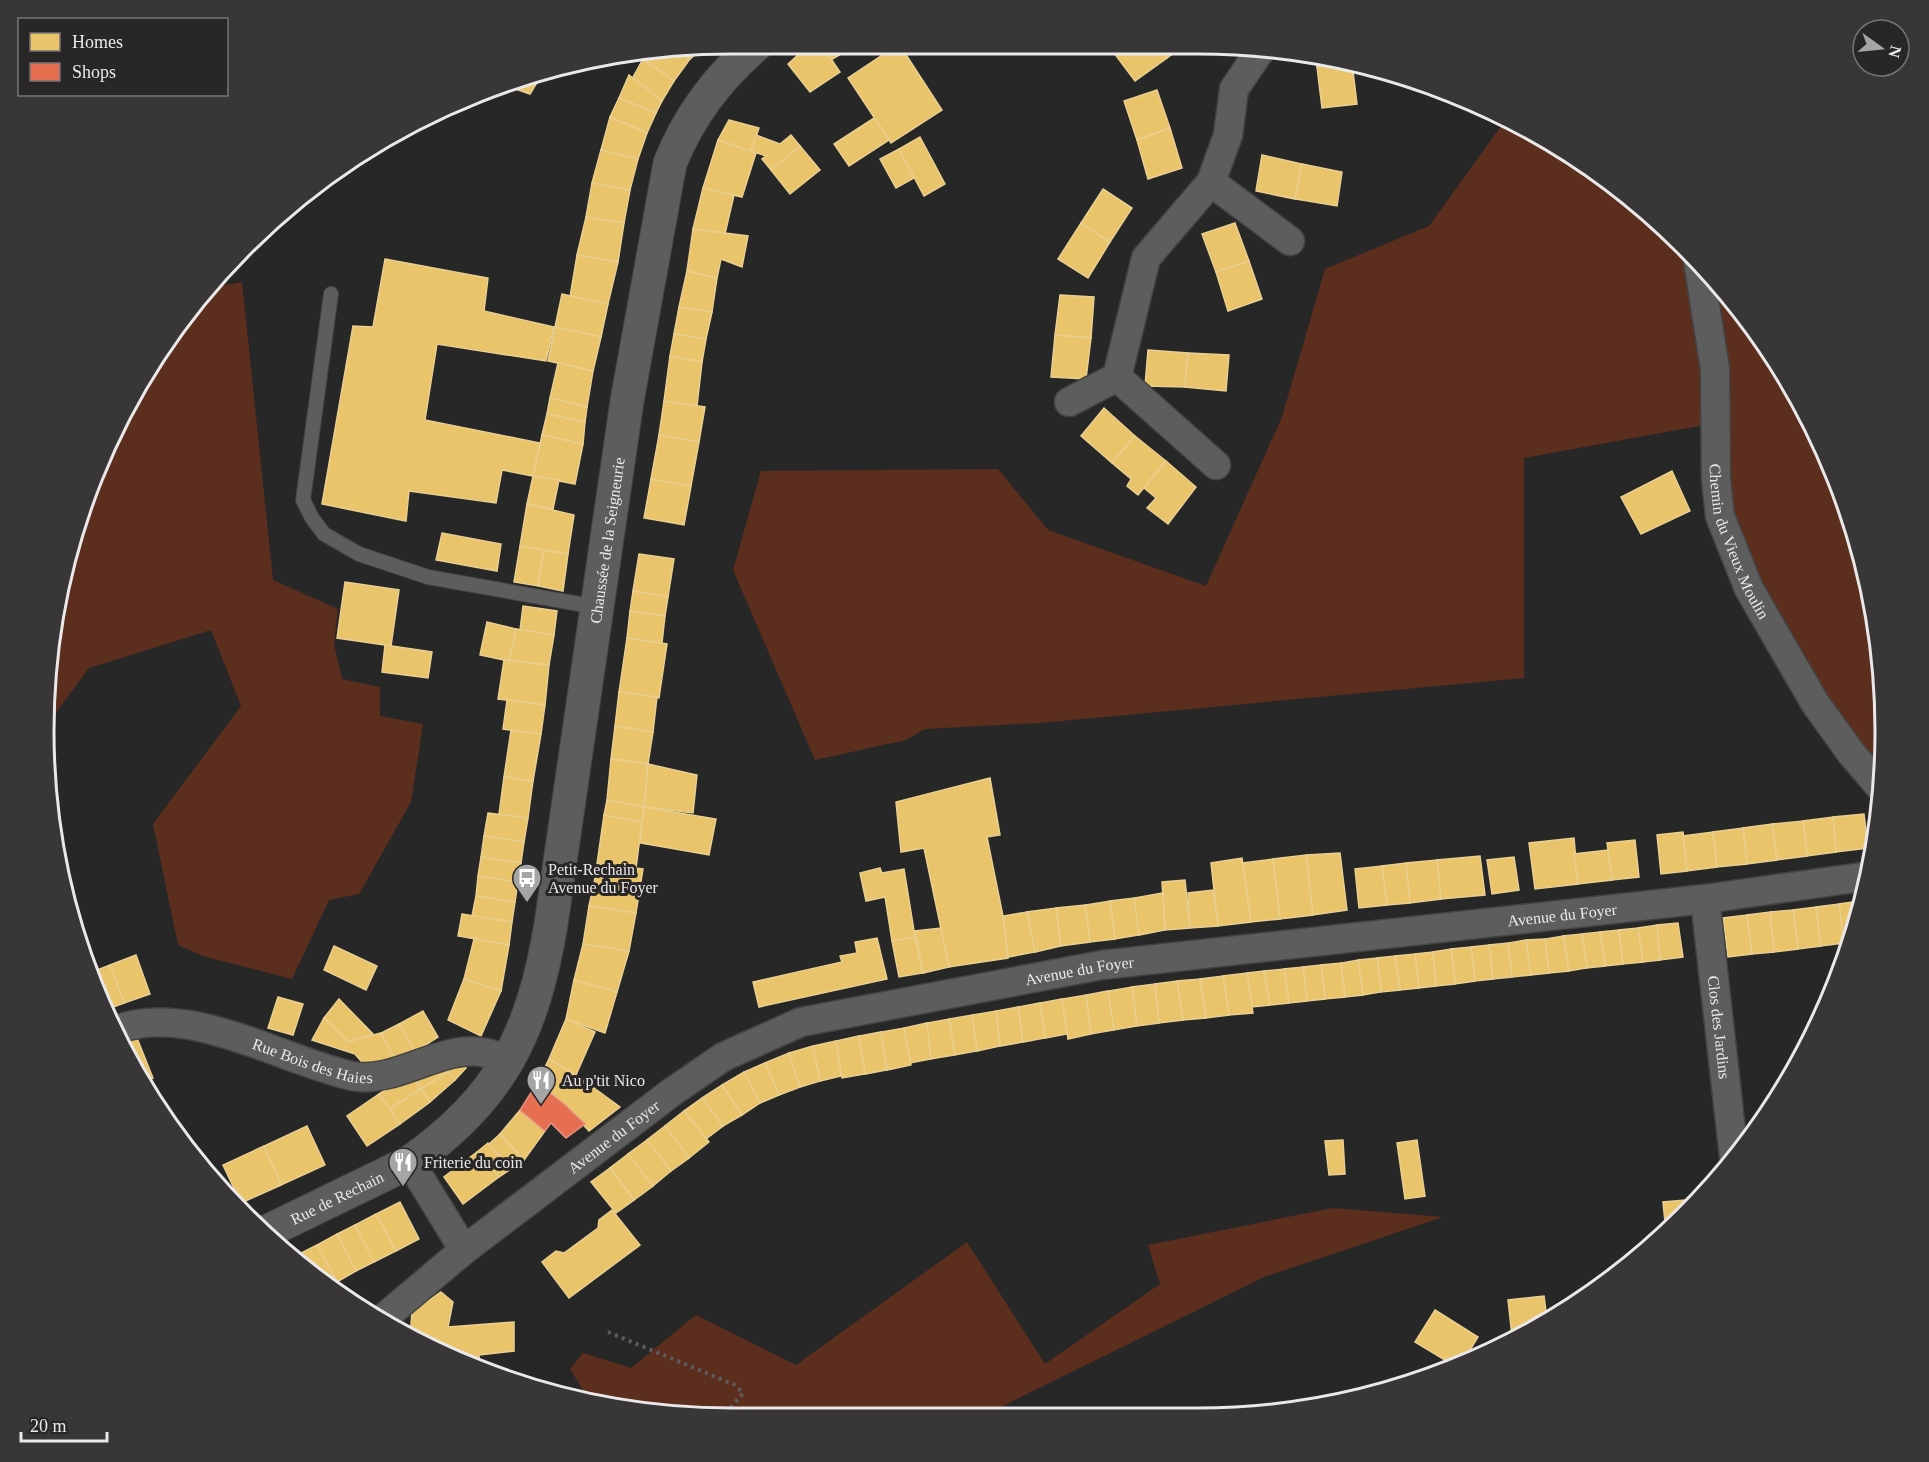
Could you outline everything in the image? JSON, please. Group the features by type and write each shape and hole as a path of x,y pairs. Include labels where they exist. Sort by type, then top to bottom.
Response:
{"main road":[{"name":"Chaussée de la Seigneurie","path":"410,1162 454,1130 475,1109 508,1061 524,1032 544,966 627,401 670,163 683,129 739,54"},
{"name":"Rue de Rechain","path":"273,1229 410,1162"}],"street":[{"path":"1069,402 1117,377 1146,258 1211,182 1228,135 1234,89 1256,57"},
{"path":"1211,182 1290,241"},
{"name":"Chemin du Vieux Moulin","path":"1701,278 1715,369 1716,479 1720,516 1749,589 1815,703 1851,753 1874,779"},
{"path":"1117,377 1216,465"},
{"name":"Avenue du Foyer","path":"388,1314 464,1250 672,1092 723,1057 801,1022 1102,965 1705,899 1859,877"},
{"name":"Clos des Jardins","path":"1705,899 1733,1146"},
{"name":"Rue Bois des Haies","path":"123,1027 130,1024 172,1022 354,1076 381,1076 458,1054 485,1052 508,1061"},
{"path":"410,1162 464,1250"}],"lane":[{"path":"331,294 303,500 312,518 324,534 359,554 428,577 597,608"}],"path":[{"path":"608,1332 735,1385 744,1393 731,1408"}],"shaded area":[{"path":"1501,126 1574,168 1610,194 1677,252 1707,285 1761,355 1784,393 1805,432 1839,513 1862,599 1869,643 1874,687 1874,757 1811,686 1744,551 1715,423 1524,458 1524,678 1039,723 925,729 906,740 815,760 733,570 761,471 998,469 1048,530 1206,586 1282,417 1325,269 1429,226"},
{"path":"242,282 273,580 338,609 334,644 342,679 380,687 380,716 423,724 411,802 359,894 329,900 292,979 203,956 178,945 153,824 241,706 211,630 89,668 54,715 55,687 67,599 90,513 124,432 145,392 168,355 221,286"},
{"path":"1333,1208 1443,1217 1264,1277 999,1408 687,1407 584,1392 570,1369 583,1353 631,1368 696,1315 796,1365 967,1242 1045,1364 1160,1284 1148,1245"}],"building: Homes":[{"path":"799,54 828,54 840,72 810,92 788,64"},
{"path":"827,54 841,54 831,60"},
{"path":"884,54 906,54 942,110 891,143 848,78"},
{"path":"1115,54 1164,54 1167,58 1135,81"},
{"path":"684,55 690,59 674,81 644,60"},
{"path":"644,60 674,81 662,101 632,79"},
{"path":"1323,66 1353,72 1357,104 1322,108 1317,67"},
{"path":"629,75 662,101 656,113 619,98"},
{"path":"537,83 530,94 516,89"},
{"path":"1157,90 1170,128 1137,140 1124,101"},
{"path":"619,98 656,113 647,133 610,117"},
{"path":"610,117 647,133 638,159 601,150"},
{"path":"874,118 889,140 849,166 834,144"},
{"path":"729,120 759,128 751,151 718,140"},
{"path":"1170,128 1182,168 1148,179 1137,140"},
{"path":"756,135 780,144 791,135 800,146 771,170 762,159 766,156 751,151"},
{"path":"920,137 945,184 924,196 899,149"},
{"path":"718,140 756,153 742,197 703,188"},
{"path":"800,146 820,170 790,194 771,170"},
{"path":"899,149 914,178 896,188 880,159"},
{"path":"601,150 638,159 630,190 592,183"},
{"path":"1262,155 1302,164 1295,199 1256,191"},
{"path":"1302,164 1342,172 1337,206 1295,199"},
{"path":"592,183 630,190 624,223 586,217"},
{"path":"703,188 734,195 725,234 693,229"},
{"path":"1103,189 1132,208 1110,242 1081,223"},
{"path":"586,217 624,223 618,262 577,255"},
{"path":"1081,223 1110,242 1088,278 1058,259"},
{"path":"1235,223 1249,261 1216,272 1202,234"},
{"path":"693,229 748,236 742,267 721,259 717,278 687,271"},
{"path":"577,255 618,262 608,304 570,297"},
{"path":"385,259 488,278 484,311 554,327 546,361 437,344 425,420 540,443 533,476 502,470 496,503 409,491 406,521 322,504 353,326 373,327"},
{"path":"1249,261 1262,299 1228,311 1216,272"},
{"path":"687,271 717,278 712,312 679,307"},
{"path":"562,294 608,304 601,337 555,327"},
{"path":"1060,295 1094,297 1091,338 1055,335"},
{"path":"679,307 712,312 706,339 674,334"},
{"path":"555,327 601,337 593,371 548,361"},
{"path":"674,334 706,339 702,362 670,356"},
{"path":"1055,335 1091,338 1086,379 1051,377"},
{"path":"1148,350 1188,353 1185,387 1145,386"},
{"path":"1188,353 1229,355 1226,391 1185,387"},
{"path":"670,356 702,362 697,406 664,401"},
{"path":"558,363 593,371 587,407 550,398"},
{"path":"550,398 587,407 585,422 547,414"},
{"path":"664,401 705,407 699,442 659,435"},
{"path":"1104,408 1135,436 1112,463 1081,436"},
{"path":"547,414 585,422 583,444 542,435"},
{"path":"542,435 583,444 575,484 533,476"},
{"path":"659,435 699,442 691,486 651,479"},
{"path":"1135,436 1166,461 1138,495 1127,486 1131,479 1112,463"},
{"path":"1166,461 1196,487 1168,524 1147,508 1156,498 1144,488"},
{"path":"1672,471 1690,511 1641,534 1621,497"},
{"path":"533,476 559,480 553,509 527,504"},
{"path":"651,479 691,486 684,525 644,518"},
{"path":"527,504 574,515 568,554 520,546"},
{"path":"442,533 501,544 497,571 436,560"},
{"path":"520,546 544,550 538,586 514,582"},
{"path":"544,550 568,554 563,591 538,586"},
{"path":"639,554 674,559 668,597 633,591"},
{"path":"345,582 399,590 391,646 337,638"},
{"path":"633,591 668,597 665,616 630,611"},
{"path":"523,606 557,611 554,635 520,630"},
{"path":"630,611 665,616 662,643 627,638"},
{"path":"487,622 516,629 509,661 480,655"},
{"path":"516,629 554,635 549,665 509,661"},
{"path":"627,638 667,644 659,698 619,692"},
{"path":"385,645 432,652 428,678 382,672"},
{"path":"504,660 549,665 545,705 498,699"},
{"path":"619,692 657,697 653,732 615,726"},
{"path":"507,700 545,705 541,734 503,729"},
{"path":"615,726 653,732 648,764 611,759"},
{"path":"511,730 541,734 533,781 504,777"},
{"path":"611,759 648,764 644,807 607,800"},
{"path":"648,764 697,775 693,813 644,807"},
{"path":"504,777 533,781 528,818 499,814"},
{"path":"990,778 1000,835 987,837 1003,916 1008,958 949,967 924,848 901,852 896,802"},
{"path":"607,800 644,807 642,822 604,815"},
{"path":"644,807 716,819 709,855 640,843"},
{"path":"488,813 528,818 524,842 484,836"},
{"path":"1864,814 1866,835 1864,848 1836,852 1833,817"},
{"path":"604,815 642,822 636,868 597,864"},
{"path":"1833,817 1836,852 1807,856 1803,821"},
{"path":"1803,821 1807,856 1777,860 1772,824"},
{"path":"1772,824 1777,860 1747,864 1743,828"},
{"path":"1743,828 1747,864 1717,867 1713,832"},
{"path":"1683,832 1687,871 1661,874 1657,835"},
{"path":"1713,832 1717,867 1687,871 1683,836"},
{"path":"484,836 524,842 521,863 481,857"},
{"path":"1574,838 1578,884 1535,889 1529,843"},
{"path":"1635,840 1639,877 1612,880 1607,843"},
{"path":"1608,850 1612,880 1578,884 1574,854"},
{"path":"1340,853 1347,910 1313,915 1306,855"},
{"path":"1306,855 1313,915 1280,919 1273,859"},
{"path":"1480,856 1485,895 1441,899 1437,860"},
{"path":"481,857 521,863 518,882 478,876"},
{"path":"1514,857 1519,890 1492,894 1487,860"},
{"path":"1242,858 1251,922 1218,926 1211,863"},
{"path":"1273,859 1280,919 1251,922 1243,863"},
{"path":"1437,860 1441,899 1410,903 1406,863"},
{"path":"1406,863 1410,903 1387,905 1382,866"},
{"path":"598,864 643,869 636,913 589,906"},
{"path":"1382,866 1387,905 1359,908 1355,869"},
{"path":"880,868 882,873 904,869 915,937 892,941 885,897 866,901 860,873"},
{"path":"478,876 518,882 515,902 476,896"},
{"path":"1185,880 1190,928 1165,930 1162,882"},
{"path":"1213,890 1218,926 1190,928 1188,893"},
{"path":"1163,893 1165,930 1139,935 1134,898"},
{"path":"476,896 515,902 512,922 472,916"},
{"path":"1134,898 1139,935 1115,939 1110,901"},
{"path":"1110,901 1115,939 1090,942 1085,905"},
{"path":"1853,902 1843,936 1839,904"},
{"path":"1839,904 1843,936 1841,943 1821,946 1816,907"},
{"path":"1085,905 1090,942 1061,946 1056,908"},
{"path":"589,906 636,913 629,951 583,944"},
{"path":"1816,907 1821,946 1798,949 1793,910"},
{"path":"1056,908 1061,946 1035,952 1027,912"},
{"path":"1793,910 1798,949 1774,952 1770,912"},
{"path":"1027,912 1035,952 1008,957 1003,916"},
{"path":"1770,912 1774,952 1752,954 1747,915"},
{"path":"462,914 512,922 509,945 458,936"},
{"path":"1747,915 1752,954 1728,957 1723,918"},
{"path":"1678,923 1683,957 1660,960 1657,925"},
{"path":"1657,925 1660,960 1643,962 1638,928"},
{"path":"941,928 949,967 923,973 915,931"},
{"path":"1638,928 1643,962 1623,964 1619,930"},
{"path":"1619,930 1623,964 1605,966 1600,932"},
{"path":"1600,932 1605,966 1587,968 1582,934"},
{"path":"1582,934 1587,968 1569,971 1563,936"},
{"path":"1563,936 1569,971 1549,973 1545,939"},
{"path":"915,937 923,973 899,977 892,941"},
{"path":"877,938 887,979 759,1007 753,982 842,962 840,956 857,953 855,942"},
{"path":"474,939 509,945 501,991 464,979"},
{"path":"1545,939 1549,973 1531,975 1526,940"},
{"path":"1526,940 1531,975 1512,977 1508,943"},
{"path":"1508,943 1512,977 1493,979 1489,945"},
{"path":"583,944 629,951 617,992 574,980"},
{"path":"1489,945 1493,979 1475,981 1471,947"},
{"path":"334,946 377,966 366,990 324,970"},
{"path":"1471,947 1475,981 1455,984 1451,949"},
{"path":"1451,949 1455,984 1436,986 1433,952"},
{"path":"1433,952 1436,986 1419,988 1415,954"},
{"path":"1415,954 1419,988 1400,990 1395,956"},
{"path":"136,955 150,994 124,1003 110,965"},
{"path":"1395,956 1400,990 1381,992 1377,958"},
{"path":"1377,958 1381,992 1363,995 1358,960"},
{"path":"1358,960 1363,995 1345,997 1341,963"},
{"path":"1341,963 1345,997 1325,999 1321,965"},
{"path":"110,965 124,1003 114,1007 98,970"},
{"path":"1321,965 1325,999 1307,1001 1303,967"},
{"path":"1303,967 1307,1001 1289,1003 1284,969"},
{"path":"1284,969 1289,1003 1270,1005 1264,971"},
{"path":"1264,971 1270,1005 1252,1007 1247,973"},
{"path":"1247,973 1253,1013 1229,1015 1223,976"},
{"path":"1223,976 1229,1015 1206,1018 1200,979"},
{"path":"464,979 501,991 481,1036 448,1020"},
{"path":"1200,979 1206,1018 1183,1020 1177,981"},
{"path":"574,980 617,992 605,1033 566,1019"},
{"path":"1177,981 1183,1020 1159,1023 1155,984"},
{"path":"1155,984 1159,1023 1137,1026 1132,987"},
{"path":"1132,987 1137,1026 1114,1030 1108,991"},
{"path":"1108,991 1114,1030 1091,1034 1086,995"},
{"path":"1086,995 1091,1034 1068,1039 1062,999"},
{"path":"278,997 303,1004 293,1035 268,1028"},
{"path":"339,999 373,1034 348,1042 324,1018"},
{"path":"1062,999 1067,1034 1045,1038 1040,1003"},
{"path":"1040,1003 1045,1038 1023,1042 1018,1007"},
{"path":"1018,1007 1023,1042 1000,1046 996,1011"},
{"path":"423,1011 438,1037 415,1052 399,1024"},
{"path":"996,1011 1000,1046 977,1051 972,1015"},
{"path":"972,1015 977,1051 955,1055 949,1019"},
{"path":"324,1018 348,1042 381,1033 397,1062 366,1067 355,1054 312,1040"},
{"path":"566,1019 595,1032 576,1075 549,1059"},
{"path":"949,1019 955,1055 931,1059 927,1023"},
{"path":"927,1023 931,1059 909,1063 904,1028"},
{"path":"399,1024 415,1052 397,1062 381,1033"},
{"path":"904,1028 911,1065 887,1070 881,1032"},
{"path":"881,1032 887,1070 865,1074 859,1036"},
{"path":"859,1036 865,1074 842,1078 836,1041"},
{"path":"137,1038 153,1078 150,1079 129,1040"},
{"path":"836,1041 841,1076 820,1081 813,1046"},
{"path":"813,1046 820,1081 800,1087 789,1053"},
{"path":"789,1053 800,1087 779,1095 765,1063"},
{"path":"549,1059 576,1075 620,1107 589,1131 564,1104 537,1083"},
{"path":"460,1061 466,1068 455,1080 441,1066"},
{"path":"765,1063 779,1095 760,1103 744,1072"},
{"path":"441,1066 448,1072 421,1089 410,1074"},
{"path":"448,1072 455,1080 430,1102 421,1089"},
{"path":"744,1072 760,1103 742,1115 722,1085"},
{"path":"410,1074 421,1089 389,1109 379,1094"},
{"path":"722,1085 742,1115 723,1126 702,1098"},
{"path":"421,1089 430,1102 400,1124 389,1109"},
{"path":"379,1094 400,1124 367,1146 347,1116"},
{"path":"702,1098 723,1126 706,1139 684,1111"},
{"path":"520,1110 545,1131 524,1160 500,1134"},
{"path":"684,1111 709,1142 689,1158 665,1126"},
{"path":"307,1126 325,1165 281,1185 264,1146"},
{"path":"665,1126 689,1158 671,1171 647,1140"},
{"path":"500,1134 524,1160 511,1169 489,1144"},
{"path":"647,1140 671,1171 653,1186 628,1154"},
{"path":"1343,1140 1345,1174 1329,1175 1325,1141"},
{"path":"1417,1140 1425,1196 1405,1199 1397,1143"},
{"path":"488,1143 511,1169 499,1177 477,1152"},
{"path":"264,1146 281,1185 244,1202 236,1192 223,1165"},
{"path":"477,1152 499,1177 463,1204 444,1177"},
{"path":"628,1154 653,1186 634,1200 610,1168"},
{"path":"610,1168 634,1200 616,1213 591,1182"},
{"path":"1686,1200 1665,1221 1663,1202"},
{"path":"400,1202 419,1239 396,1251 376,1214"},
{"path":"612,1210 640,1245 569,1298 542,1262 556,1251 564,1253 598,1228 599,1220"},
{"path":"376,1214 396,1251 374,1262 355,1225"},
{"path":"355,1225 374,1262 356,1271 337,1234"},
{"path":"337,1234 356,1271 338,1282 317,1245"},
{"path":"317,1245 334,1276 332,1277 301,1253"},
{"path":"441,1292 453,1302 448,1327 514,1322 514,1351 479,1355 479,1359 411,1327 412,1312"},
{"path":"1544,1296 1546,1311 1511,1330 1508,1300"},
{"path":"1435,1310 1478,1337 1470,1350 1446,1360 1415,1342"}],"building: Shops":[{"path":"537,1083 585,1124 566,1138 551,1123 545,1131 520,1110"}],"place":[{"name":"Petit-Rechain Avenue du Foyer","path":"527,904"},
{"name":"Au p'tit Nico","path":"541,1106"},
{"name":"Friterie du coin","path":"403,1188"}]}
